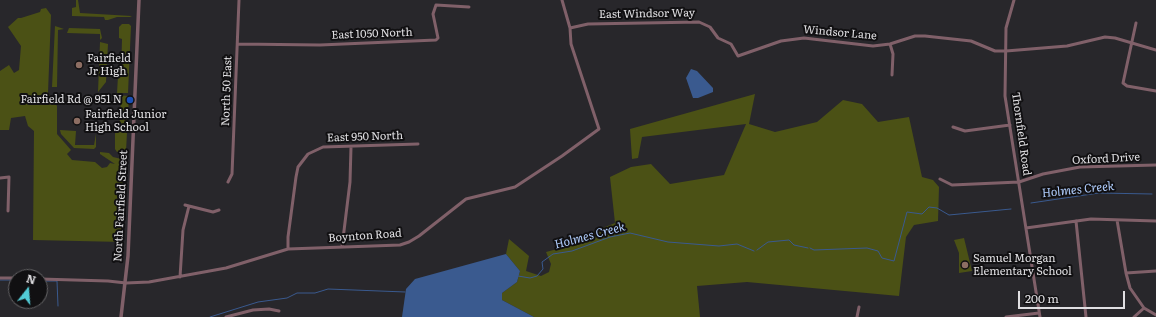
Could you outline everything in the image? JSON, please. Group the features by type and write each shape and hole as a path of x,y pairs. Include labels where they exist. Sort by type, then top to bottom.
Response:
{"street":[{"name":"North Fairfield Street","path":"120,317 126,283 139,0"},
{"name":"North 50 East","path":"228,182 232,174 239,0"},
{"name":"Boynton Road","path":"48,279 108,280 126,283 149,282 226,268 288,249 400,245 409,242 461,202 515,187 598,131 599,126 571,44 570,28 562,0"},
{"name":"Thornfield Road","path":"1014,0 1006,28 1005,96 1039,315"},
{"name":"East 1050 North","path":"238,44 320,46 436,40 438,38 433,14 436,5 469,7"},
{"name":"East Windsor Way","path":"570,28 588,24 699,22 710,27 718,38 731,44 736,52"},
{"path":"1136,23 1123,83 1127,86 1156,91"},
{"name":"Windsor Lane","path":"736,52 738,56 792,38 873,46 890,44 904,38 925,36 971,41 995,51 1067,46 1105,37 1131,42 1156,50"},
{"path":"890,44 893,54 892,74"},
{"path":"953,127 965,131 1010,125"},
{"name":"East 950 North","path":"288,249 288,237 298,167 303,159 315,149 323,147 418,144"},
{"path":"342,247 350,182 351,147"},
{"name":"Oxford Drive","path":"940,179 952,185 1019,182 1043,174 1080,167 1156,165"},
{"path":"0,178 9,177 8,211"},
{"path":"184,205 213,212 220,210"},
{"path":"180,277 183,230 189,206"},
{"path":"1117,220 1126,274 1130,288 1144,308 1156,315"},
{"path":"1026,228 1076,221 1156,221"},
{"path":"1076,221 1086,317"},
{"path":"1126,274 1156,271"},
{"path":"857,317 859,307"},
{"path":"1134,317 1144,308"},
{"path":"226,317 253,310 269,309 279,311"},
{"path":"1006,317 1039,315"}],"green space":[{"path":"76,0 78,0 80,13 132,16 117,17 105,20 104,17 72,16 72,8 76,7"},
{"path":"46,8 51,15 48,93 57,106 57,134 71,150 67,154 72,160 95,162 102,168 107,167 110,163 115,164 100,154 100,152 109,153 113,157 126,160 123,242 33,240 34,131 28,126 25,116 11,118 9,130 0,130 0,71 9,65 14,73 19,70 21,46 8,27 18,18 40,12 41,9"},
{"path":"122,24 129,24 131,26 128,93 117,93 118,76 121,76 122,39 119,38 119,27"},
{"path":"55,26 64,29 58,30 57,87 52,87"},
{"path":"69,28 100,29 102,38 100,40 100,34 67,33"},
{"path":"100,42 108,44 106,82 98,92"},
{"path":"755,94 749,124 775,132 817,122 843,100 862,104 878,122 909,117 922,177 933,180 939,187 938,221 914,225 906,237 899,296 747,282 697,286 700,317 534,317 502,300 502,293 517,282 520,271 506,254 509,239 529,256 526,271 541,276 549,272 551,264 546,252 580,243 583,236 615,223 610,177 631,167 651,164 670,184 724,175 746,124 642,137 638,158 632,159 630,129"},
{"path":"117,95 129,96 125,152 117,152 115,149 115,133 119,132 121,99 117,98"},
{"path":"60,130 76,131 75,145 94,145 96,134 96,147 94,149 74,148 61,134"},
{"path":"964,238 972,271 959,273 959,253 954,240"}],"water":[{"path":"691,69 697,71 713,88 713,92 698,98 693,98 686,78"},
{"path":"506,254 520,271 517,282 502,293 502,300 534,317 402,317 406,289 415,279"}],"waterway":[{"name":"Holmes Creek","path":"1031,203 1099,193 1152,194"},
{"name":"Holmes Creek","path":"810,248 814,250 867,248 878,251 882,258 894,261 907,212 922,214 929,207 937,208 949,215 1011,209"},
{"name":"Holmes Creek","path":"518,276 530,278 537,276 543,269 542,262 553,254 572,251 610,237 630,233 668,242 719,246 737,244 754,251"},
{"name":"Holmes Creek","path":"757,250 768,242 789,240 794,245 808,248"},
{"path":"0,280 8,280"},
{"path":"48,281 57,281 58,306"},
{"path":"210,317 258,302 287,298 297,293 315,293 328,289 405,292"}],"place":[{"name":"Fairfield Jr High","path":"79,65"},
{"name":"Fairfield Rd @ 951 N","path":"130,100"},
{"name":"Fairfield Junior High School","path":"77,121"},
{"name":"Samuel Morgan Elementary School","path":"965,265"}]}
